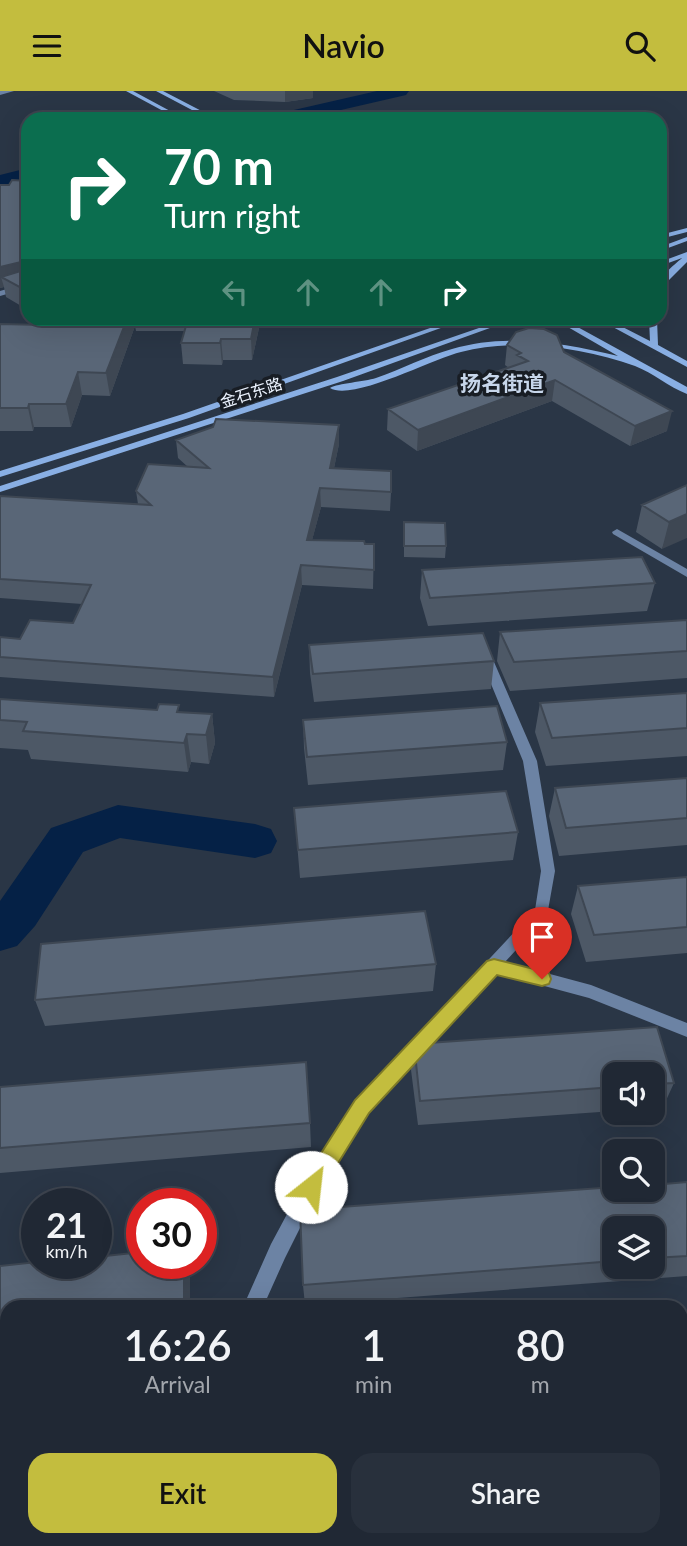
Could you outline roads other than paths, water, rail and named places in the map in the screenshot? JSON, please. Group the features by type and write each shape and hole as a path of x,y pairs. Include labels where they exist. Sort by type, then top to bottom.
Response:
{"main road":[{"path":"129,91 169,112"},
{"path":"159,91 200,112"},
{"path":"667,235 687,230"},
{"path":"667,246 687,239"},
{"path":"667,262 687,256"},
{"path":"667,276 687,256"},
{"path":"410,337 419,326"},
{"name":"金石东路","path":"0,474 186,417 442,326"},
{"name":"金石东路","path":"0,489 319,386 490,326"},
{"path":"571,326 687,391"},
{"path":"615,326 687,364"},
{"path":"653,326 654,346"},
{"path":"319,386 341,388 371,381 456,351 485,344 519,341 556,345 641,365"}],"street":[{"path":"0,93 11,91"},
{"path":"0,294 21,287"},
{"path":"617,531 687,574"},
{"path":"256,1300 322,1166 362,1107 542,912 548,871 530,761 485,654"},
{"path":"494,966 591,992 687,1030"}],"waterway":[{"path":"308,112 400,91"},
{"path":"0,181 21,176"},
{"path":"0,932 18,913 67,840 118,821 255,841"}],"district":[{"name":"扬名街道","path":"502,382"}]}
